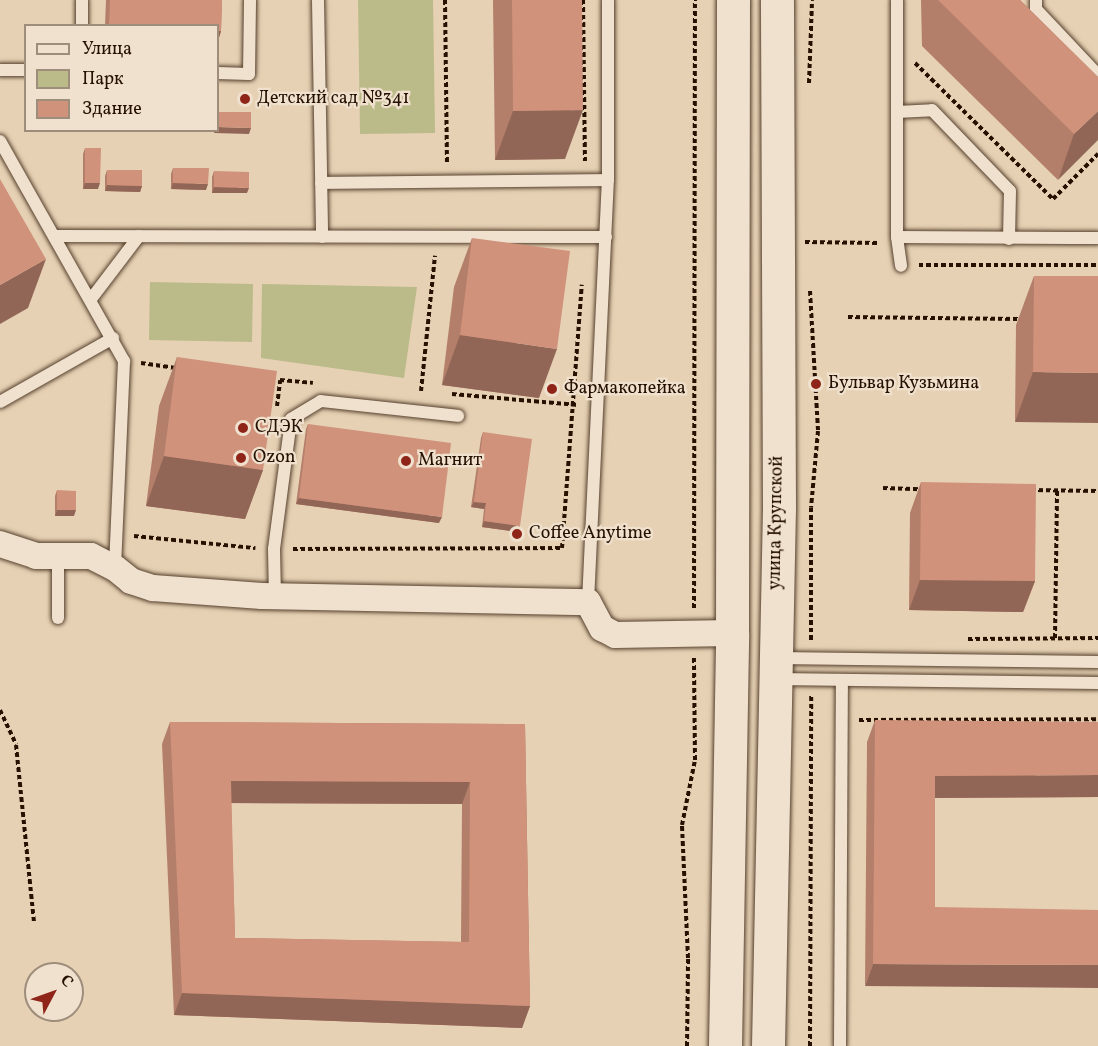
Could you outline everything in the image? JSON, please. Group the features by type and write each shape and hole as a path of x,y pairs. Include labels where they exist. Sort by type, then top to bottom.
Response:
{"main road":[{"path":"725,1046 732,633 734,0"},
{"name":"улица Крупской","path":"768,1046 778,508 777,0"}],"street":[{"path":"0,544 36,556 91,556 116,568 131,581 153,588 275,597 588,602 603,628 615,635 732,633"}],"lane":[{"path":"82,0 82,24"},
{"path":"219,73 249,74 250,0"},
{"path":"318,0 322,237"},
{"path":"588,602 608,180 608,0"},
{"path":"897,0 897,237 901,266"},
{"path":"1036,0 1036,9 1098,75"},
{"path":"0,69 24,70"},
{"path":"897,112 932,111 1010,191 1009,239"},
{"path":"0,141 124,361 116,568"},
{"path":"321,183 608,180"},
{"path":"55,236 606,237"},
{"path":"91,299 139,236"},
{"path":"897,237 1098,238"},
{"path":"0,402 113,338"},
{"path":"275,597 274,549 291,419 303,409 321,401 458,416"},
{"path":"58,557 58,618"},
{"path":"774,669 811,658 1098,662"},
{"path":"774,669 811,680 1098,683"},
{"path":"840,1046 842,680"}],"path":[{"path":"445,0 447,181"},
{"path":"583,0 585,180"},
{"path":"687,1046 681,825 695,760 695,0"},
{"path":"809,92 812,0"},
{"path":"913,61 1053,199 1098,154"},
{"path":"574,94 584,93"},
{"path":"805,231 806,254"},
{"path":"421,391 436,237"},
{"path":"804,242 884,243"},
{"path":"901,266 1098,265"},
{"path":"117,534 274,549 562,548 570,405 582,282"},
{"path":"809,287 818,431 811,508 811,658"},
{"path":"848,317 1026,319"},
{"path":"124,361 191,369"},
{"path":"269,379 315,383"},
{"path":"276,414 280,380"},
{"path":"410,390 433,392"},
{"path":"444,393 570,405 598,405"},
{"path":"883,488 929,489"},
{"path":"1022,490 1098,491"},
{"path":"1055,638 1057,490"},
{"path":"810,1046 811,680"},
{"path":"0,710 16,746 34,923"},
{"path":"811,720 1098,719"}],"green space":[{"path":"358,0 433,0 435,133 360,134"},
{"path":"150,282 253,284 252,342 149,340"},
{"path":"262,284 417,287 404,378 261,358"}],"building":[{"path":"110,0 222,0 221,31 219,31 219,24 109,24"},
{"path":"512,0 582,0 583,110 513,111"},
{"path":"938,0 1020,0 1098,77 1098,111 1074,134"},
{"path":"219,112 251,112 251,128 219,127"},
{"path":"85,148 101,148 100,183 85,183"},
{"path":"173,168 209,168 208,184 173,183"},
{"path":"107,170 142,170 142,186 107,185"},
{"path":"214,171 249,172 249,188 214,187"},
{"path":"0,179 46,259 0,285"},
{"path":"472,238 570,251 557,349 460,335"},
{"path":"1034,276 1098,276 1098,373 1033,372"},
{"path":"177,357 277,371 263,470 164,456"},
{"path":"308,424 451,443 442,517 299,498"},
{"path":"483,432 532,439 520,526 484,521 486,503 474,502"},
{"path":"921,482 1036,484 1035,581 920,580"},
{"path":"57,490 76,491 76,510 57,510"},
{"path":"875,720 1098,722 1098,775 935,776 935,907 1098,910 1098,965 873,964"},
{"path":"170,722 525,724 530,1006 182,993","holes":["231,781 470,782 469,942 235,938"]}],"place":[{"name":"Детский сад №341","path":"245,99"},
{"name":"Бульвар Кузьмина","path":"816,384"},
{"name":"Фармакопейка","path":"552,389"},
{"name":"СДЭК","path":"243,428"},
{"name":"Ozon","path":"241,458"},
{"name":"Магнит","path":"406,461"},
{"name":"Coffee Anytime","path":"517,534"}]}
